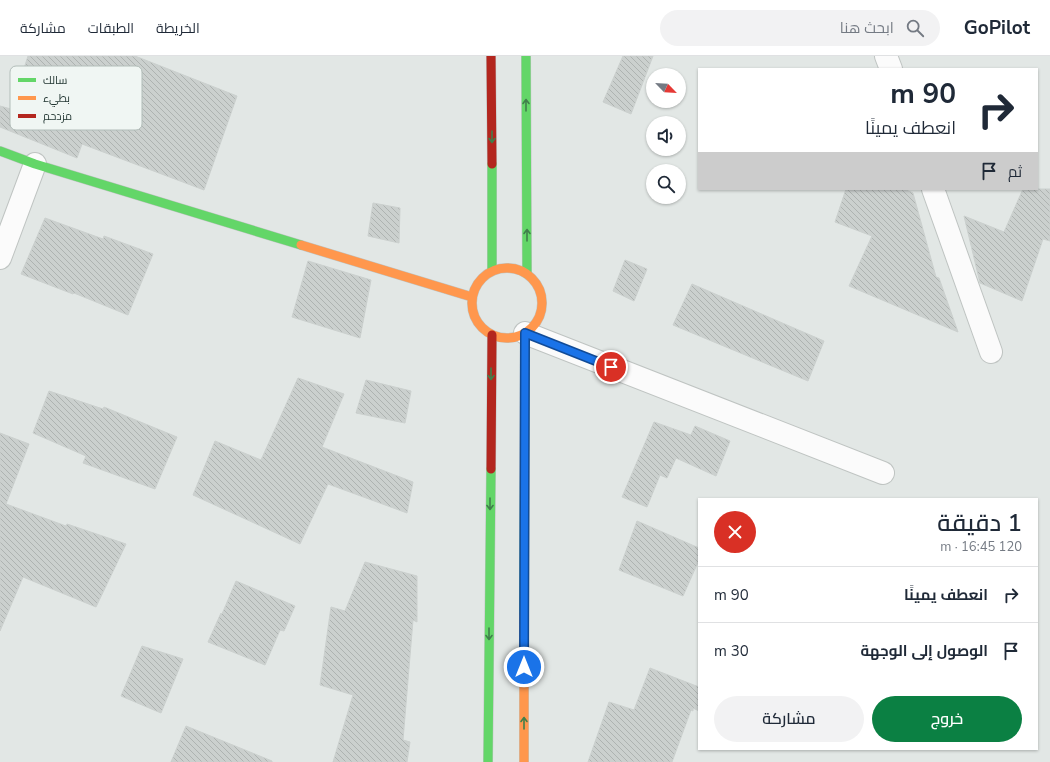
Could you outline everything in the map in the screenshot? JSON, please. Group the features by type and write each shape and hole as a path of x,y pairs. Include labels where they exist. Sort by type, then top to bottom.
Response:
{"street":[{"path":"491,56 492,270"},
{"path":"526,56 527,274"},
{"path":"886,56 891,68"},
{"path":"0,151 35,164 472,297"},
{"path":"0,258 35,164"},
{"path":"933,190 991,352"},
{"path":"504,267 516,269 527,274 536,282 541,293 542,305 534,326 525,333 514,338 503,338 492,335 483,329 476,320 472,310 472,297 475,286 482,277 492,270 504,267"},
{"path":"525,333 883,473"},
{"path":"524,762 525,333"},
{"path":"488,762 492,335"}],"building":[{"path":"28,56 135,56 237,96 204,190 82,144 77,158 0,127 0,106 10,109 10,130 142,130 142,66 25,66"},
{"path":"623,56 653,56 648,68 646,68 646,74 631,114 603,102"},
{"path":"1050,189 1050,241 1043,239 1022,301 980,283 964,216 1004,232 1023,190"},
{"path":"846,190 906,190 913,193 936,277 939,278 958,332 849,286 872,236 835,222"},
{"path":"373,203 400,208 399,243 368,236"},
{"path":"45,218 103,239 104,236 153,254 128,315 74,293 73,294 21,274"},
{"path":"625,260 647,269 634,301 613,291"},
{"path":"308,261 371,280 360,338 292,317"},
{"path":"692,284 824,341 808,381 673,325"},
{"path":"298,378 344,394 322,447 413,482 407,513 328,484 300,544 193,495 215,441 261,460"},
{"path":"366,380 411,391 405,423 356,413"},
{"path":"49,391 103,409 104,407 177,437 155,489 83,463 86,456 33,433"},
{"path":"654,422 691,435 695,426 730,441 716,476 676,458 667,478 660,475 647,507 622,497"},
{"path":"0,433 29,444 6,504 66,526 67,524 126,544 96,607 23,577 0,631"},
{"path":"637,521 698,548 698,562 683,596 619,570"},
{"path":"365,562 417,576 417,622 413,620 403,740 410,742 407,762 333,762 353,695 320,685 331,607 345,611"},
{"path":"236,581 295,606 284,631 280,630 265,665 208,642"},
{"path":"142,646 183,659 161,713 121,696"},
{"path":"650,668 698,687 698,710 693,708 693,711 691,710 672,762 588,762 609,702 634,710"},
{"path":"186,726 272,761 272,762 171,762"}],"traffic: fast":[{"path":"526,56 527,274"},
{"path":"0,151 35,164 301,245"},
{"path":"492,164 492,270"},
{"path":"524,614 525,333"},
{"path":"488,762 491,469"}],"traffic: slow":[{"path":"301,245 472,297"},
{"path":"500,268 514,268 527,274 536,283 542,296 542,303 540,316 532,328 514,338 500,338 487,332 478,323 472,310 472,296 478,283 487,274 500,268"},
{"path":"524,614 524,762"}],"traffic: jam":[{"path":"491,56 492,164"},
{"path":"491,469 492,335"}],"route":[{"path":"524,667 525,333 611,367"}]}
